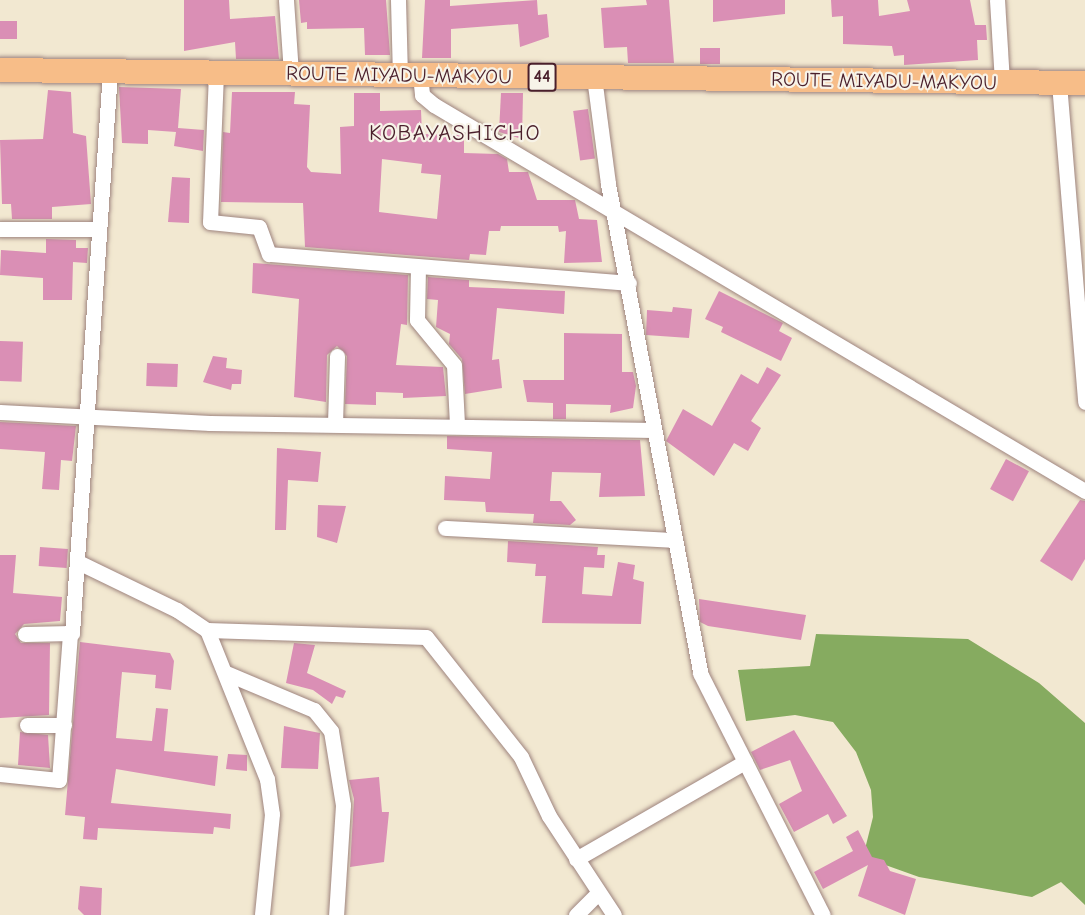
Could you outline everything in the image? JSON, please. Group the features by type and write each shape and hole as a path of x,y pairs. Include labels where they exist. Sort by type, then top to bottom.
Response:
{"main road":[{"name":"ROUTE MIYADU-MAKYOU","path":"0,70 1085,83"}],"street":[{"path":"286,0 291,73"},
{"path":"398,0 410,75 422,95 434,105 616,210 1085,490"},
{"path":"997,0 1002,82"},
{"path":"0,774 59,780 70,633 78,562 110,71"},
{"path":"216,73 210,222 259,227 269,254 629,283"},
{"path":"594,77 654,430 700,673 823,915"},
{"path":"1059,83 1085,402"},
{"path":"0,229 98,229"},
{"path":"418,267 417,320 454,365 457,425"},
{"path":"335,424 338,356"},
{"path":"0,412 335,424 654,430"},
{"path":"444,528 674,540"},
{"path":"78,562 177,610 207,630 426,637 521,757 576,860 597,894 614,915"},
{"path":"207,630 267,779 272,814 262,915"},
{"path":"25,633 70,633"},
{"path":"226,673 314,710 331,731 343,805 336,915"},
{"path":"27,725 64,725"},
{"path":"576,860 745,762"},
{"path":"576,915 597,894"}],"green space":[{"path":"816,634 968,639 1039,683 1085,723 1085,905 1061,882 1032,897 919,877 863,857 873,817 871,790 856,752 833,722 795,715 746,721 738,670 810,666"}],"building":[{"path":"184,0 229,0 230,19 275,16 279,59 236,59 235,42 184,51"},
{"path":"299,0 386,0 390,55 365,55 364,28 307,29 307,22 301,23"},
{"path":"425,0 450,0 450,6 537,0 538,15 547,14 549,37 520,47 518,24 451,29 451,58 422,58"},
{"path":"646,0 669,0 674,63 628,63 627,47 604,48 601,8 647,5"},
{"path":"713,0 785,0 785,14 713,22"},
{"path":"831,0 878,0 879,16 910,11 907,0 970,0 975,25 986,25 987,40 977,40 978,60 904,65 904,55 894,56 892,46 843,44 843,16 832,17"},
{"path":"0,21 17,21 17,39 0,39"},
{"path":"700,48 720,48 720,64 700,64"},
{"path":"119,87 181,89 178,128 204,130 203,151 174,146 176,132 148,130 148,144 122,143"},
{"path":"48,90 71,92 73,133 86,136 91,204 52,207 52,219 12,219 11,204 2,204 0,140 43,139"},
{"path":"232,92 295,92 294,104 310,105 307,167 311,172 341,174 340,127 354,126 354,93 380,93 380,111 421,110 422,134 464,135 464,153 498,154 507,159 509,172 528,172 537,200 575,200 579,219 597,220 602,262 564,263 566,231 559,232 558,226 501,226 500,231 489,231 486,255 470,254 469,260 305,247 303,203 221,202 223,132 230,133","holes":["382,159 422,164 421,173 441,175 437,219 379,212"]},
{"path":"501,93 523,93 522,139 499,132"},
{"path":"588,109 595,159 580,161 573,111"},
{"path":"172,177 190,178 189,223 168,222"},
{"path":"46,239 76,240 76,248 88,248 87,263 73,262 72,300 43,300 43,278 0,275 1,250 46,253"},
{"path":"253,263 408,275 407,325 401,324 396,365 443,367 446,396 403,398 403,393 376,392 376,405 345,404 347,356 337,346 327,355 326,402 294,397 299,299 252,293"},
{"path":"428,277 469,280 469,287 565,291 564,314 497,308 492,360 499,359 502,388 465,394 462,359 449,344 450,334 436,327 438,300 427,299"},
{"path":"719,291 783,323 779,331 792,338 781,361 721,332 723,327 705,319"},
{"path":"673,307 692,309 689,338 646,335 647,310 672,312"},
{"path":"564,333 622,334 622,372 633,372 636,386 633,408 610,413 611,405 566,404 566,419 553,419 553,403 527,402 523,380 564,380"},
{"path":"0,341 23,342 22,382 0,381"},
{"path":"213,356 227,358 226,368 242,370 241,384 232,384 231,390 203,382"},
{"path":"147,363 178,364 177,387 146,386"},
{"path":"767,367 781,375 751,421 761,428 748,451 734,443 714,476 666,441 683,409 712,426 741,374 758,384"},
{"path":"0,422 76,426 72,461 61,460 59,490 42,489 45,452 0,449"},
{"path":"447,436 640,440 645,496 599,497 601,473 552,472 550,501 561,501 576,520 570,525 533,523 534,514 486,512 485,502 444,500 445,476 490,479 492,452 447,449"},
{"path":"277,448 321,452 318,482 288,480 286,530 275,530"},
{"path":"1006,459 1029,471 1013,501 990,489"},
{"path":"1080,500 1085,501 1085,559 1072,581 1040,561"},
{"path":"318,505 346,506 337,543 317,537"},
{"path":"508,541 598,547 597,555 605,555 604,568 584,567 582,594 612,596 618,562 635,565 633,579 644,582 641,624 542,623 546,576 535,576 536,564 507,562"},
{"path":"40,547 68,549 67,568 39,566"},
{"path":"0,555 16,555 13,593 62,597 60,621 24,624 15,634 21,643 50,643 49,715 0,718"},
{"path":"699,599 806,615 801,640 708,626 700,622"},
{"path":"80,642 170,653 174,661 171,690 155,688 156,675 122,672 116,738 152,741 156,708 168,709 164,751 218,756 215,786 116,769 111,803 231,814 230,829 214,827 213,834 98,828 97,840 83,839 85,817 65,815"},
{"path":"294,643 315,645 307,673 346,691 343,698 336,696 332,704 313,690 286,683"},
{"path":"284,726 320,733 318,769 281,768"},
{"path":"794,730 847,816 833,824 828,814 794,832 779,804 802,791 790,760 760,770 751,752"},
{"path":"20,732 48,735 50,768 18,765"},
{"path":"228,754 247,755 247,771 226,769"},
{"path":"379,777 382,812 389,812 384,862 350,867 354,799 349,780"},
{"path":"858,830 872,857 884,860 890,871 916,879 905,915 858,896 868,865 823,889 814,872 853,851 846,837"},
{"path":"80,886 102,888 101,915 84,915 78,909"}],"district":[{"name":"KOBAYASHICHO","path":"455,134"}]}
